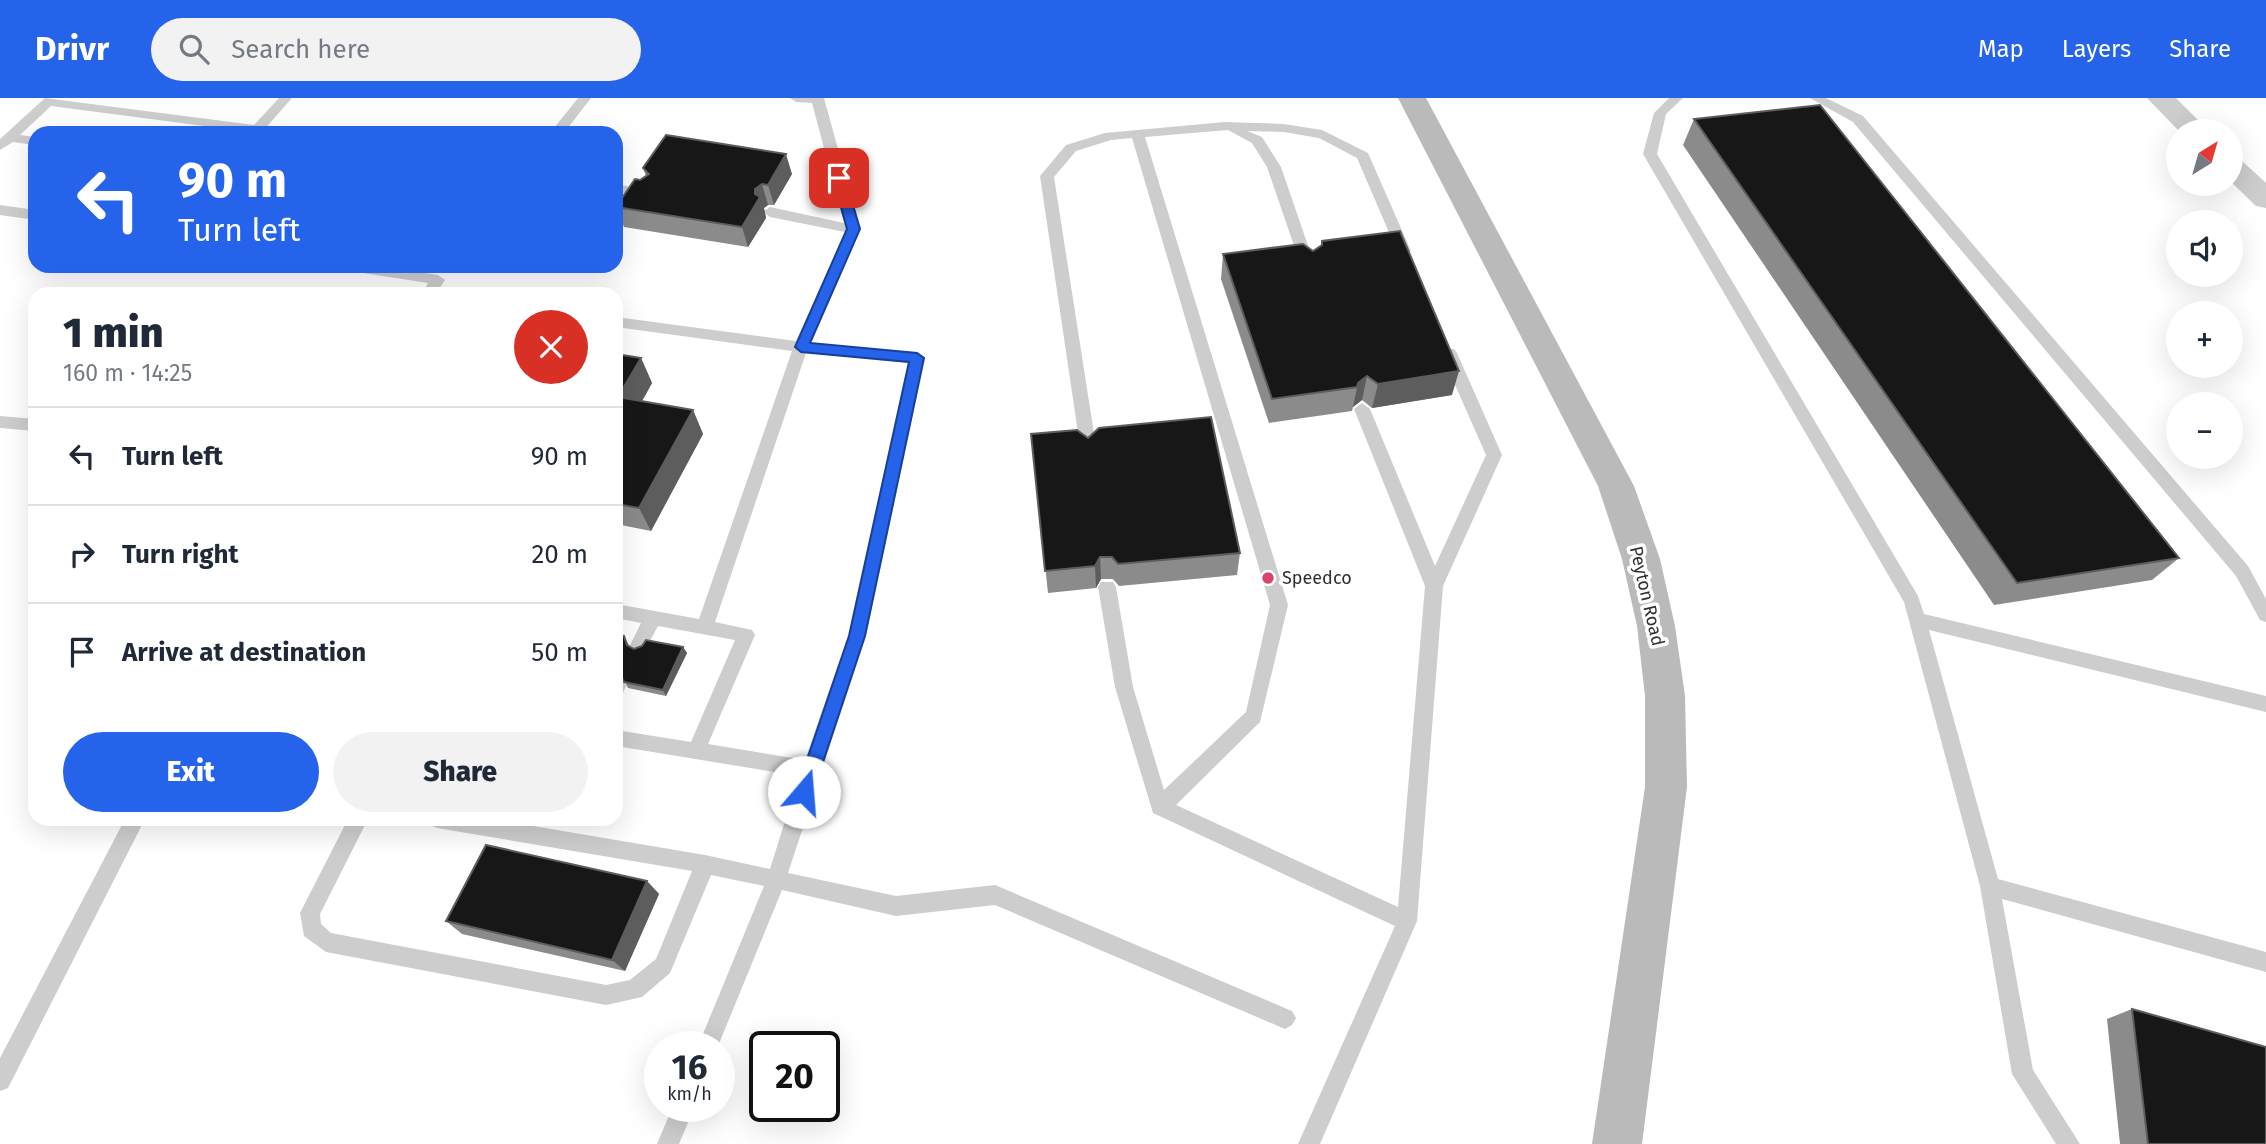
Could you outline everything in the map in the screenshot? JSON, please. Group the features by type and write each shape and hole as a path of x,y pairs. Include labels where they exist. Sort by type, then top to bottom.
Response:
{"street":[{"name":"Peyton Road","path":"1412,98 1616,486 1641,559 1656,626 1665,696 1666,787 1617,1144"},
{"path":"2160,98 2182,119"},
{"path":"2244,178 2266,199"}],"lane":[{"path":"260,126 286,98"},
{"path":"563,126 586,98"},
{"path":"705,627 801,347 853,229 818,99 796,98"},
{"path":"1677,98 1660,113 1650,154 1906,590 1918,620 1990,886 2022,1074 2069,1144"},
{"path":"1816,98 1858,119 2242,571 2266,615"},
{"path":"5,141 51,100 236,126"},
{"path":"1224,126 1256,140 1274,167 1309,268"},
{"path":"1089,453 1047,176 1071,148 1110,136 1224,126 1284,128 1322,134 1363,156 1412,268"},
{"path":"1137,134 1279,605 1254,716 1160,807"},
{"path":"5,141 28,141"},
{"path":"623,189 647,194"},
{"path":"0,210 28,214"},
{"path":"770,212 853,229"},
{"path":"394,273 438,280"},
{"path":"434,287 444,273"},
{"path":"623,323 801,347 917,358 857,636 776,881 714,1031"},
{"path":"1309,1144 1407,921 1434,586 1494,455 1444,343"},
{"path":"1362,409 1434,586"},
{"path":"0,422 28,424"},
{"path":"1107,587 1124,687 1160,807 1407,921"},
{"path":"623,612 746,635 696,751"},
{"path":"639,645 653,618"},
{"path":"1918,620 2266,704"},
{"path":"623,739 811,769"},
{"path":"0,1080 131,826"},
{"path":"354,826 310,913 311,929 326,943 606,995 635,990 663,966 705,864"},
{"path":"479,826 705,864 896,906 995,895 1285,1018"},
{"path":"1990,886 2266,962"},
{"path":"668,1144 677,1122"}],"building":[{"path":"1820,105 2179,558 2017,583 1694,119"},
{"path":"666,135 786,154 768,185 762,184 755,189 755,194 760,197 742,227 623,208 623,197 635,179 640,180 649,174 643,168"},
{"path":"1400,231 1459,371 1378,384 1367,376 1357,387 1272,399 1223,254 1303,244 1313,251 1322,245 1322,241"},
{"path":"623,355 641,358 623,389"},
{"path":"623,398 693,410 639,508 623,505"},
{"path":"1211,417 1240,553 1118,564 1112,557 1100,557 1095,566 1045,571 1031,434 1077,430 1088,438 1099,428"},
{"path":"623,636 627,645 634,649 642,646 646,640 683,647 663,690 624,682"},
{"path":"486,845 647,881 612,960 446,921"},
{"path":"2132,1009 2266,1047 2266,1144 2148,1144"}],"place":[{"name":"Speedco","path":"1268,578"}],"route":[{"path":"804,792 857,636 917,358 801,347 853,229 839,178"}]}
